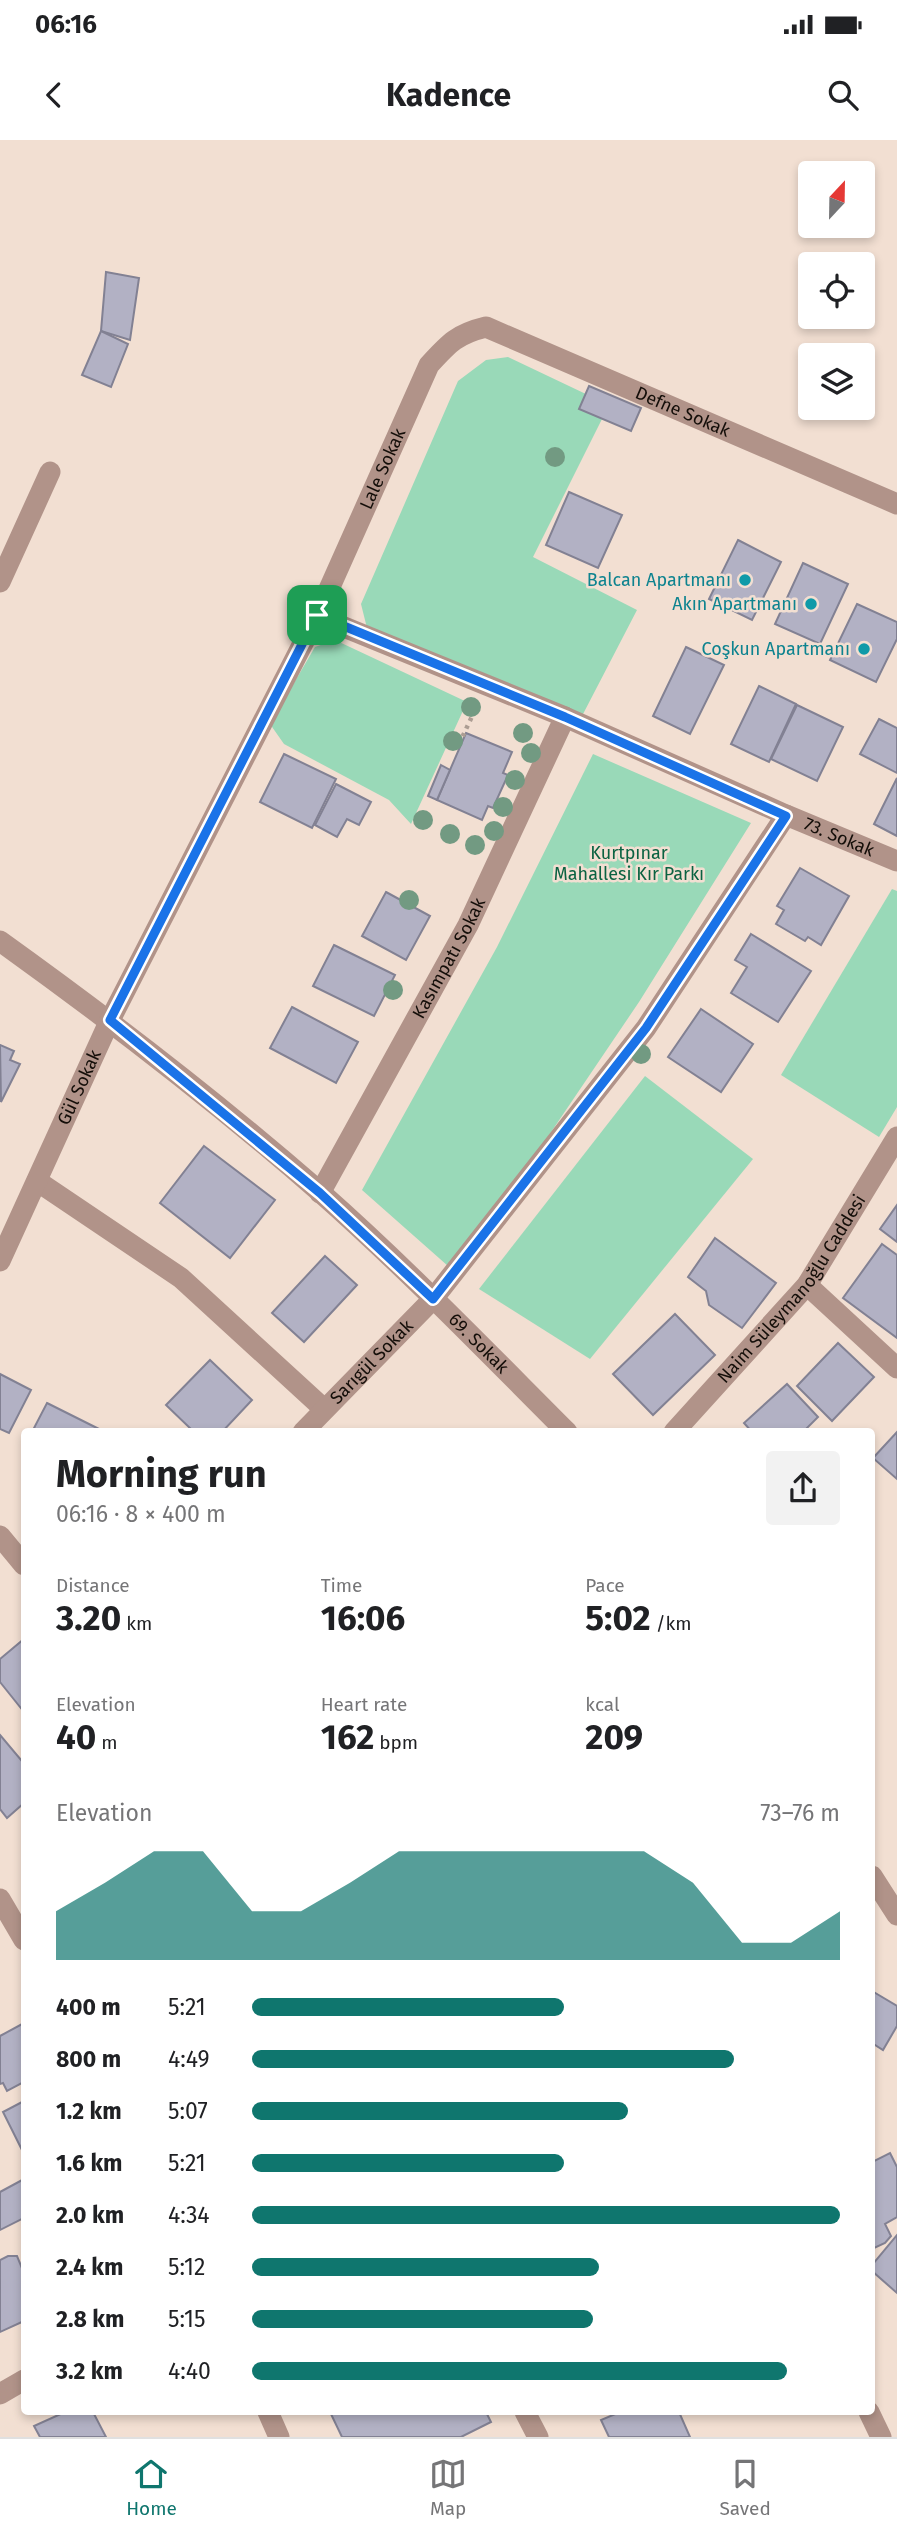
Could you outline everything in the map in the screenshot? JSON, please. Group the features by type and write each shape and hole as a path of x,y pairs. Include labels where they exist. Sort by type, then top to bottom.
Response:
{"street":[{"name":"Defne Sokak","path":"465,332 486,327 897,504"},
{"name":"Lale Sokak","path":"317,615 429,365 450,342 465,332"},
{"path":"0,582 50,471"},
{"name":"73. Sokak","path":"317,615 565,717 786,816 897,861"},
{"name":"Gül Sokak","path":"0,1261 110,1020 317,615"},
{"name":"Kasımpatı Sokak","path":"320,1193 468,925 565,717"},
{"name":"Sarıgül Sokak","path":"307,1428 433,1299 646,1028 786,816"},
{"name":"69. Sokak","path":"0,941 110,1020 320,1193 433,1299 563,1428"},
{"name":"Naim Süleymanoğlu Caddesi","path":"678,1428 807,1285 897,1137"},
{"path":"37,1181 181,1278 324,1409"},
{"path":"807,1285 897,1368"},
{"path":"0,1536 21,1561"},
{"path":"875,1881 888,1903"},
{"path":"0,1899 21,1935"},
{"path":"0,2394 21,2382"},
{"path":"269,2415 279,2437"},
{"path":"527,2415 538,2437"},
{"path":"870,2415 881,2437"}],"path":[{"path":"459,744 486,685"}],"green space":[{"path":"508,357 609,405 533,557 637,610 582,716 367,628 361,604 458,381 486,360"},
{"path":"335,640 467,702 411,824 389,800 284,744 270,724 315,647"},
{"name":"Kurtpınar Mahallesi Kır Parkı","path":"593,754 751,823 639,1002 545,1141 448,1266 362,1190 497,947"},
{"path":"892,889 897,891 897,1107 879,1137 781,1075"},
{"path":"645,1076 753,1159 590,1359 479,1289"}],"building":[{"path":"106,272 139,278 130,340 101,331"},
{"path":"101,331 128,344 111,387 82,375"},
{"path":"589,386 641,408 631,431 579,409"},
{"path":"569,492 622,515 598,568 546,545"},
{"name":"Balcan Apartmanı","path":"738,540 781,562 752,620 709,599"},
{"name":"Akın Apartmanı","path":"803,563 848,584 820,644 775,624"},
{"name":"Coşkun Apartmanı","path":"857,604 897,622 897,639 876,682 830,660"},
{"path":"686,647 724,665 690,734 653,716"},
{"path":"759,686 796,704 769,762 731,744"},
{"path":"797,705 843,727 817,781 771,759"},
{"path":"879,719 897,728 897,773 860,754"},
{"path":"466,733 512,752 503,773 508,775 493,808 488,806 482,820 437,800"},
{"path":"284,754 336,779 312,828 260,802"},
{"path":"441,765 450,770 437,800 428,796"},
{"path":"897,778 897,836 874,824"},
{"path":"336,784 371,802 359,825 347,819 337,837 315,825"},
{"path":"800,868 849,896 821,945 808,937 805,941 776,924 784,910 777,906"},
{"path":"386,892 430,916 406,960 362,936"},
{"path":"751,934 811,971 778,1022 731,993 747,967 735,960"},
{"path":"334,945 395,975 374,1016 313,986"},
{"path":"292,1007 358,1042 336,1083 270,1048"},
{"path":"701,1009 753,1044 721,1092 668,1057"},
{"path":"0,1045 14,1051 10,1060 20,1064 1,1102"},
{"path":"204,1146 275,1200 230,1258 160,1203"},
{"path":"897,1205 897,1242 880,1229"},
{"path":"715,1238 776,1283 742,1328 709,1305 706,1291 688,1277"},
{"path":"882,1244 897,1255 897,1338 843,1298"},
{"path":"325,1256 357,1285 304,1342 272,1313"},
{"path":"675,1314 715,1355 653,1415 613,1374"},
{"path":"838,1343 874,1377 832,1421 797,1386"},
{"path":"210,1360 252,1400 226,1428 190,1428 166,1405"},
{"path":"0,1374 31,1390 9,1433 0,1429"},
{"path":"787,1384 818,1417 807,1428 748,1428 744,1423"},
{"path":"47,1403 97,1428 34,1428"},
{"path":"897,1432 897,1479 875,1460 875,1456"},
{"path":"21,1642 21,1708 0,1682 0,1659"},
{"path":"0,1735 21,1760 21,1806 7,1818 0,1809"},
{"path":"875,1993 897,2006 897,2026 883,2050 875,2045"},
{"path":"21,2025 21,2084 7,2091 3,2083 0,2084 0,2036"},
{"path":"21,2103 21,2148 3,2112"},
{"path":"890,2153 897,2167 897,2217 885,2224 891,2236 885,2243 875,2248 875,2160"},
{"path":"21,2181 21,2220 0,2230 0,2192"},
{"path":"897,2235 897,2293 875,2274 875,2261"},
{"path":"17,2256 21,2266 21,2322 0,2332 0,2260"},
{"path":"58,2415 95,2415 106,2437 40,2437 34,2426"},
{"path":"331,2415 488,2415 491,2422 461,2437 342,2437"},
{"path":"613,2415 680,2415 690,2437 609,2437 601,2420"}],"place":[{"name":"Balcan Apartmanı","path":"745,580"},
{"name":"Akın Apartmanı","path":"811,604"},
{"name":"Coşkun Apartmanı","path":"864,649"}],"route":[{"path":"317,615 565,717 786,816 646,1028 433,1299 320,1193 110,1020 317,615"}]}
